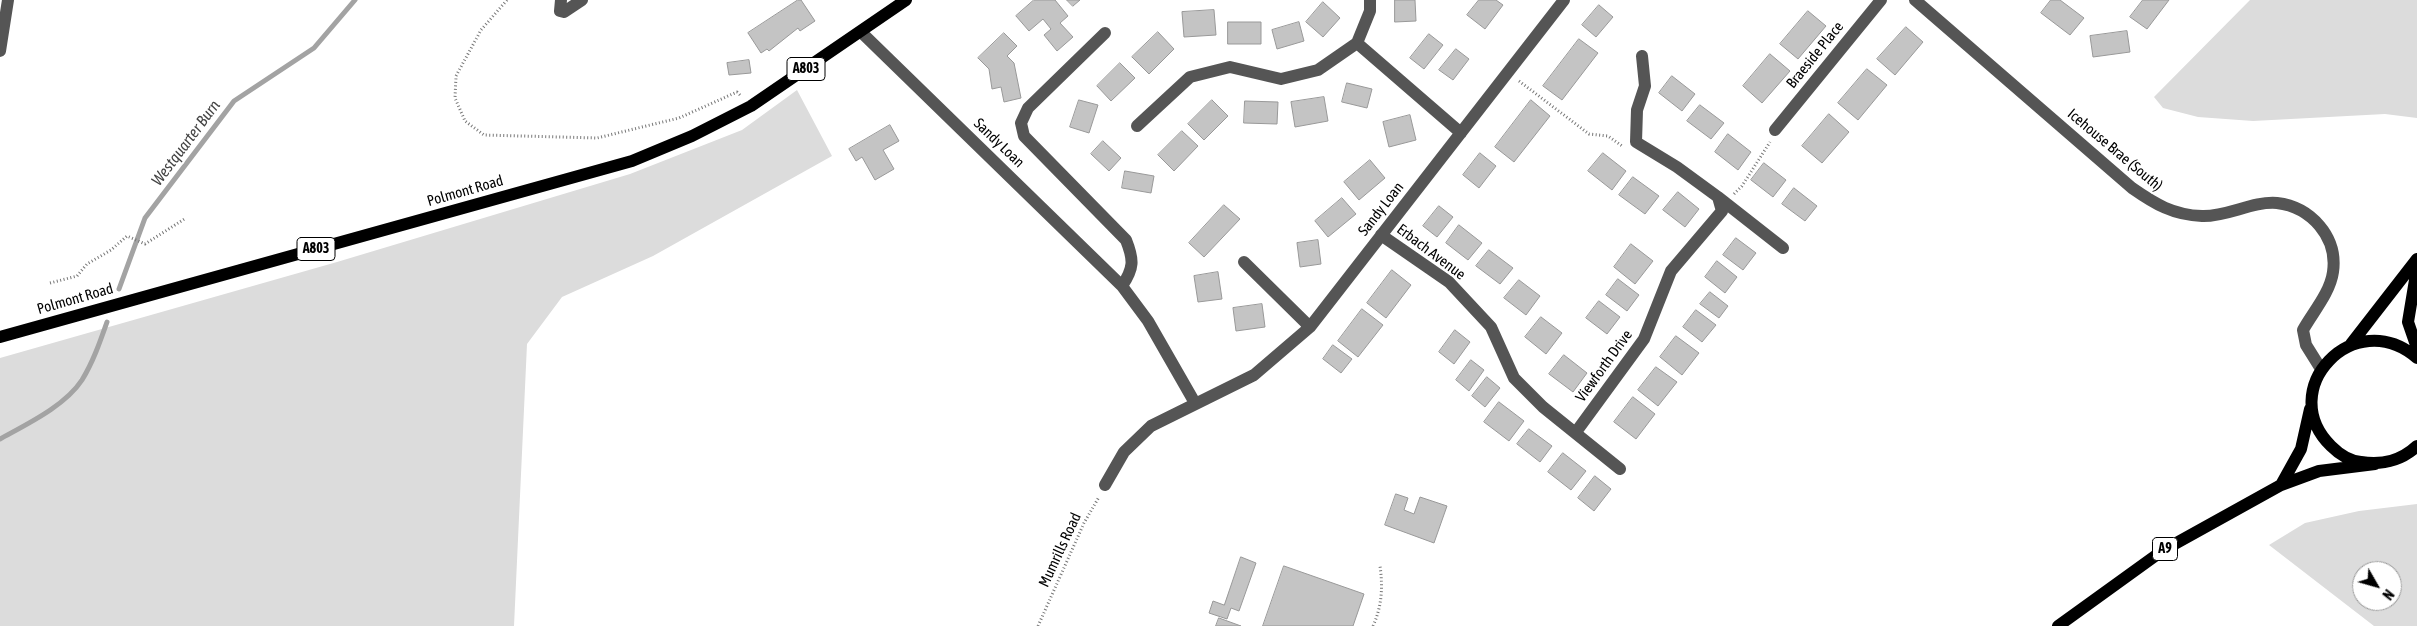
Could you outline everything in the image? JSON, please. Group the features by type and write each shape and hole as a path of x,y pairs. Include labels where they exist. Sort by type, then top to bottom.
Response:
{"main road":[{"name":"Polmont Road","path":"0,337 632,161 692,136 751,106 906,0"},
{"path":"2351,344 2417,259"},
{"path":"2417,268 2408,322 2417,348"},
{"path":"2281,485 2301,449 2314,385 2321,369 2334,354 2351,344 2370,340 2389,342 2407,349 2417,358"},
{"path":"2312,402 2315,422 2324,439 2338,453 2356,462 2375,464 2393,462 2414,451"},
{"name":"A9","path":"2058,626 2162,551 2281,485 2319,471 2375,464"}],"street":[{"path":"0,51 8,0"},
{"path":"560,5 564,12 582,0"},
{"path":"1137,126 1190,77 1230,67 1281,79 1318,70 1357,43 1370,11 1370,0"},
{"name":"Sandy Loan","path":"1105,486 1124,452 1151,426 1254,375 1310,327 1564,0"},
{"name":"Braeside Place","path":"1776,130 1880,0"},
{"name":"Icehouse Brae (South)","path":"1915,0 2132,188 2162,208 2202,216 2276,203 2294,208 2311,216 2325,231 2331,250 2333,272 2327,291 2303,330 2306,345 2321,369"},
{"name":"Sandy Loan","path":"861,32 1122,286 1148,321 1195,403"},
{"path":"1105,33 1028,108 1021,122 1024,136 1126,240 1132,254 1132,271 1122,286"},
{"path":"1357,43 1461,133"},
{"path":"1642,56 1645,86 1637,110 1636,142 1677,167 1782,248"},
{"name":"Viewforth Drive","path":"1576,432 1644,339 1671,271 1722,211 1722,200"},
{"name":"Erbach Avenue","path":"1381,235 1449,282 1491,327 1514,378 1544,407 1620,469"},
{"path":"1244,262 1310,327"}],"path":[{"path":"507,0 482,30 456,76 455,98 465,121 484,135 597,138 679,118 737,92 751,106"},
{"path":"1508,72 1588,134 1608,136 1629,151 1636,142"},
{"path":"1722,200 1742,186 1768,148 1776,130"},
{"path":"50,283 77,276 87,264 111,250 127,236 145,244 186,218"},
{"name":"Mumrills Road","path":"1038,626 1084,523 1105,486"},
{"path":"1373,626 1378,616 1383,588 1380,566"}],"shaded area":[{"path":"2250,0 2417,0 2417,118 2385,114 2253,121 2198,117 2163,108 2154,97"},
{"path":"797,90 832,156 653,256 562,297 527,344 514,626 0,626 0,358 337,262 630,174 742,130"},
{"path":"2417,504 2417,626 2374,626 2355,611 2402,611 2402,561 2352,561 2352,609 2269,545 2305,523 2359,511"}],"building":[{"path":"798,0 801,0 815,21 800,31 798,28 769,51 767,49 761,53 748,33"},
{"path":"1034,0 1055,0 1068,16 1060,23 1073,37 1057,51 1044,35 1051,29 1043,19 1029,31 1016,16"},
{"path":"1067,0 1080,0 1073,6"},
{"path":"1395,0 1415,0 1416,21 1395,22"},
{"path":"1479,0 1496,0 1503,5 1485,29 1467,15"},
{"path":"2051,0 2060,0 2084,18 2070,35 2041,13"},
{"path":"2143,0 2169,0 2147,29 2130,17"},
{"path":"1323,2 1340,18 1323,37 1306,22"},
{"path":"1599,5 1613,17 1596,37 1582,25"},
{"path":"1214,10 1216,35 1184,37 1182,12"},
{"path":"1808,11 1826,26 1798,59 1780,44"},
{"path":"1228,22 1261,22 1261,44 1228,44"},
{"path":"1299,22 1304,41 1277,49 1272,30"},
{"path":"1906,27 1923,42 1895,75 1877,59"},
{"path":"2127,31 2130,52 2093,57 2090,36"},
{"path":"1158,32 1174,49 1149,74 1132,57"},
{"path":"1004,33 1017,46 1007,56 1014,63 1021,98 1004,102 1001,87 992,89 989,69 978,58"},
{"path":"1429,34 1443,45 1424,69 1410,58"},
{"path":"1579,39 1598,53 1562,100 1543,86"},
{"path":"1456,49 1469,59 1453,80 1439,70"},
{"path":"1770,54 1790,71 1762,103 1743,86"},
{"path":"749,60 751,73 729,75 727,63"},
{"path":"1120,63 1135,78 1111,101 1097,86"},
{"path":"1867,69 1887,85 1858,120 1838,103"},
{"path":"1672,76 1695,94 1682,111 1659,93"},
{"path":"1347,83 1372,89 1367,108 1342,102"},
{"path":"1324,97 1328,121 1295,127 1291,102"},
{"path":"1079,100 1098,105 1089,133 1070,127"},
{"path":"1212,100 1228,116 1204,140 1188,124"},
{"path":"1531,100 1550,116 1514,162 1495,147"},
{"path":"1245,101 1278,102 1277,124 1244,123"},
{"path":"1700,105 1724,123 1711,139 1687,121"},
{"path":"1829,114 1849,132 1822,163 1802,146"},
{"path":"1410,115 1416,140 1389,147 1383,122"},
{"path":"890,125 899,141 883,150 894,169 875,180 862,157 856,161 849,149"},
{"path":"1182,131 1198,146 1174,171 1158,155"},
{"path":"1728,134 1751,152 1738,170 1715,152"},
{"path":"1103,141 1121,158 1109,171 1091,154"},
{"path":"1480,153 1496,166 1479,188 1463,175"},
{"path":"1603,153 1626,171 1612,190 1588,171"},
{"path":"1370,160 1385,178 1359,200 1344,182"},
{"path":"1764,163 1786,180 1773,197 1751,180"},
{"path":"1125,171 1154,176 1151,193 1122,188"},
{"path":"1633,177 1659,196 1645,214 1619,195"},
{"path":"1794,188 1817,206 1805,221 1782,204"},
{"path":"1678,192 1699,209 1685,227 1663,210"},
{"path":"1342,198 1356,214 1328,237 1315,221"},
{"path":"1224,205 1240,219 1204,257 1189,243"},
{"path":"1439,206 1453,217 1437,237 1423,226"},
{"path":"1459,225 1482,243 1468,260 1446,243"},
{"path":"1736,238 1756,253 1743,270 1723,255"},
{"path":"1318,240 1321,264 1300,267 1297,243"},
{"path":"1631,244 1653,261 1635,284 1614,267"},
{"path":"1489,250 1513,268 1500,284 1476,266"},
{"path":"1717,261 1737,277 1725,293 1705,277"},
{"path":"1392,270 1411,285 1386,318 1367,303"},
{"path":"1218,272 1222,299 1198,302 1194,276"},
{"path":"1618,279 1639,295 1627,311 1606,295"},
{"path":"1519,280 1540,296 1526,315 1504,298"},
{"path":"1710,292 1728,306 1719,318 1700,304"},
{"path":"1599,301 1620,317 1607,334 1586,318"},
{"path":"1262,304 1265,327 1236,331 1233,308"},
{"path":"1362,309 1383,325 1358,357 1338,341"},
{"path":"1696,310 1716,325 1702,342 1683,327"},
{"path":"1541,317 1562,333 1546,354 1525,337"},
{"path":"1455,330 1470,342 1454,364 1439,352"},
{"path":"1676,336 1699,353 1682,375 1660,357"},
{"path":"1333,345 1352,359 1341,373 1323,359"},
{"path":"1564,355 1587,373 1573,392 1549,374"},
{"path":"1471,360 1484,370 1469,391 1456,380"},
{"path":"1656,367 1677,382 1658,406 1638,390"},
{"path":"1487,377 1500,388 1485,407 1472,396"},
{"path":"1633,397 1655,414 1636,439 1614,422"},
{"path":"1499,402 1524,421 1509,441 1484,422"},
{"path":"1529,429 1552,446 1540,462 1517,444"},
{"path":"1563,453 1586,471 1571,490 1548,472"},
{"path":"1595,476 1611,489 1594,511 1578,498"},
{"path":"1396,494 1408,498 1404,510 1414,514 1420,497 1447,506 1434,543 1385,525"},
{"path":"1241,557 1256,563 1239,611 1231,608 1227,619 1209,613 1213,601 1224,605"},
{"path":"1284,566 1364,594 1353,626 1263,626"},
{"path":"1219,618 1241,626 1216,626"}],"waterway":[{"name":"Westquarter Burn","path":"119,289 145,218 234,101 314,48 355,0"},
{"name":"Westquarter Burn","path":"0,439 45,414 75,389 90,366 107,322"}]}
